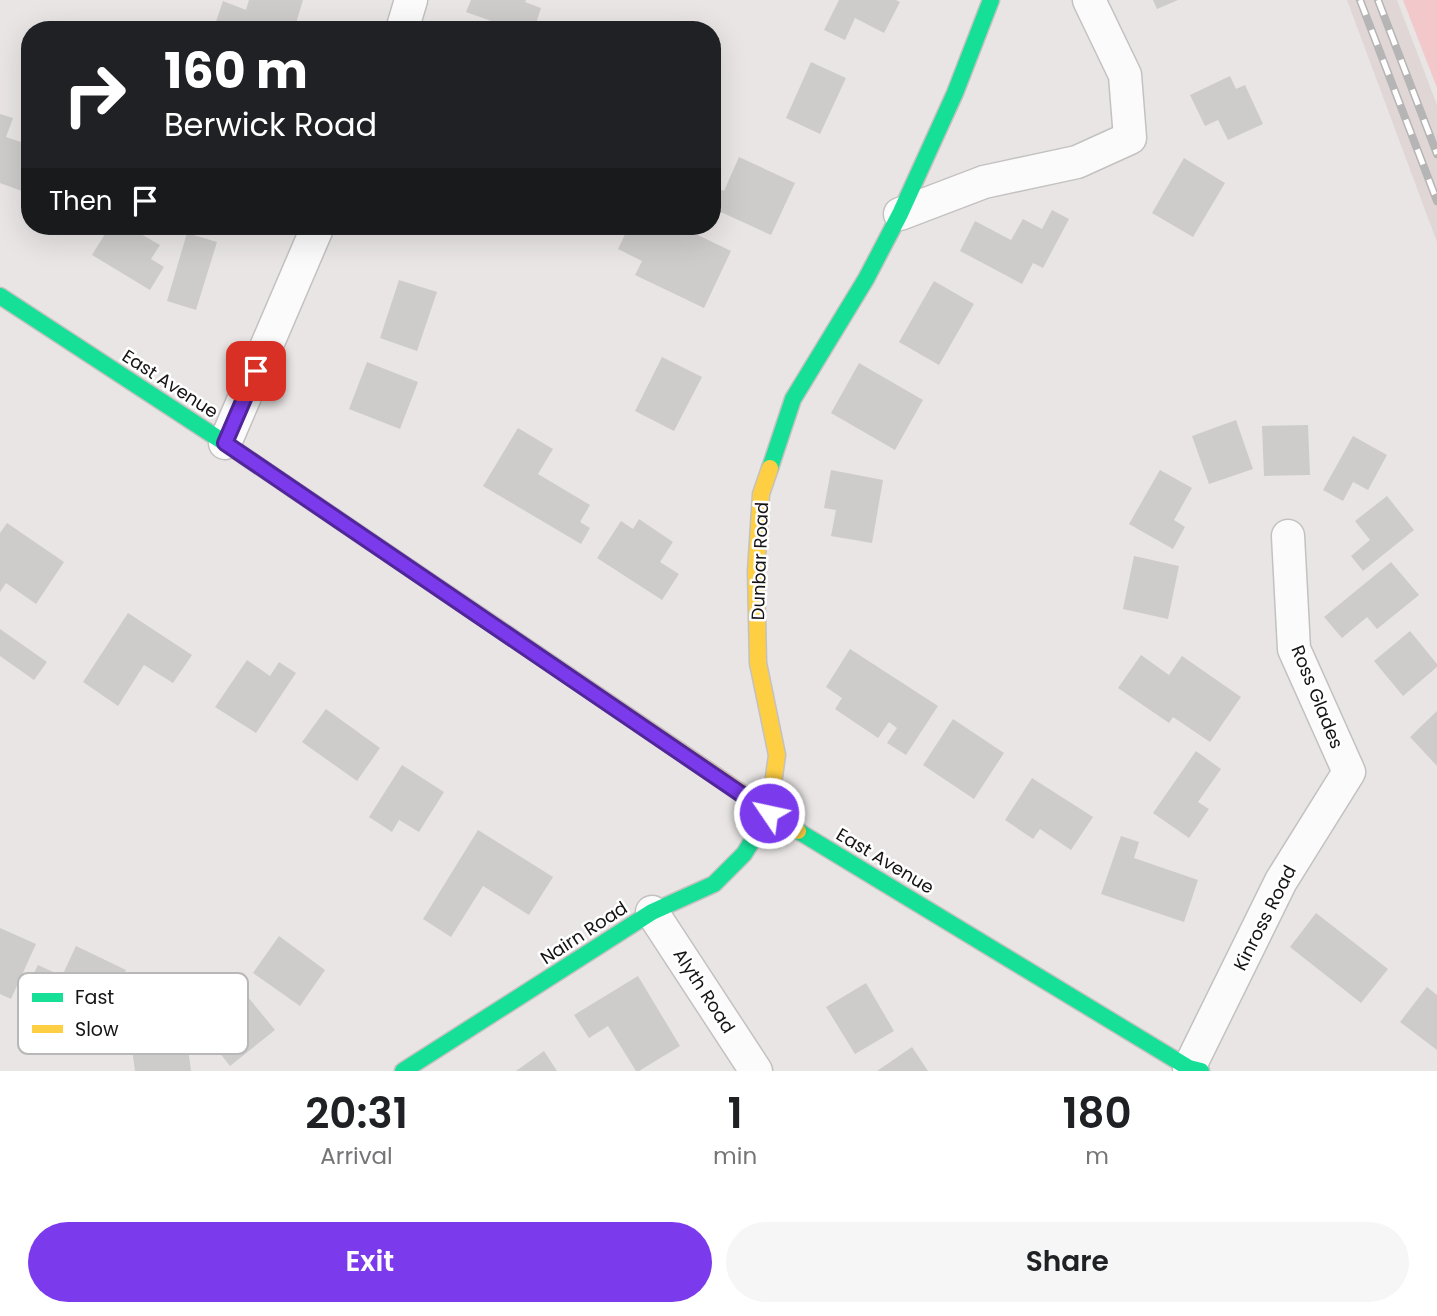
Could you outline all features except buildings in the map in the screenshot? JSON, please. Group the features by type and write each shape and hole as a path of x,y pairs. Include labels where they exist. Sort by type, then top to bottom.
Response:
{"street":[{"path":"405,21 411,0"},
{"name":"Dunbar Road","path":"769,813 777,755 758,663 756,572 761,494 793,399 866,279 900,214 955,93 991,0"},
{"path":"900,214 984,182 1077,162 1130,138 1125,75 1089,0"},
{"path":"225,443 314,235"},
{"name":"East Avenue","path":"0,296 225,443 769,813 1195,1069"},
{"name":"Ross Glades","path":"1288,537 1294,649 1349,772"},
{"name":"Kinross Road","path":"1195,1069 1281,881 1349,772"},
{"name":"Nairn Road","path":"403,1071 652,912 714,884 744,854 769,813"},
{"name":"Alyth Road","path":"652,912 755,1071"}],"shaded area":[{"path":"1347,0 1397,0 1437,105 1437,242"},
{"path":"1403,0 1437,0 1437,88"}],"railway":[{"path":"1360,0 1437,201"},
{"path":"1378,0 1437,154"}],"traffic: fast":[{"path":"770,468 793,399 866,279 900,214 955,93 991,0"},
{"path":"0,296 411,569"},
{"path":"403,1071 652,912 714,884 744,854 759,830"},
{"path":"798,831 1189,1068 1201,1071"}],"traffic: slow":[{"path":"759,830 769,813 777,755 758,663 756,572 761,494 770,468"},
{"path":"411,569 798,831"}],"route":[{"path":"256,371 225,443 769,813"}]}
